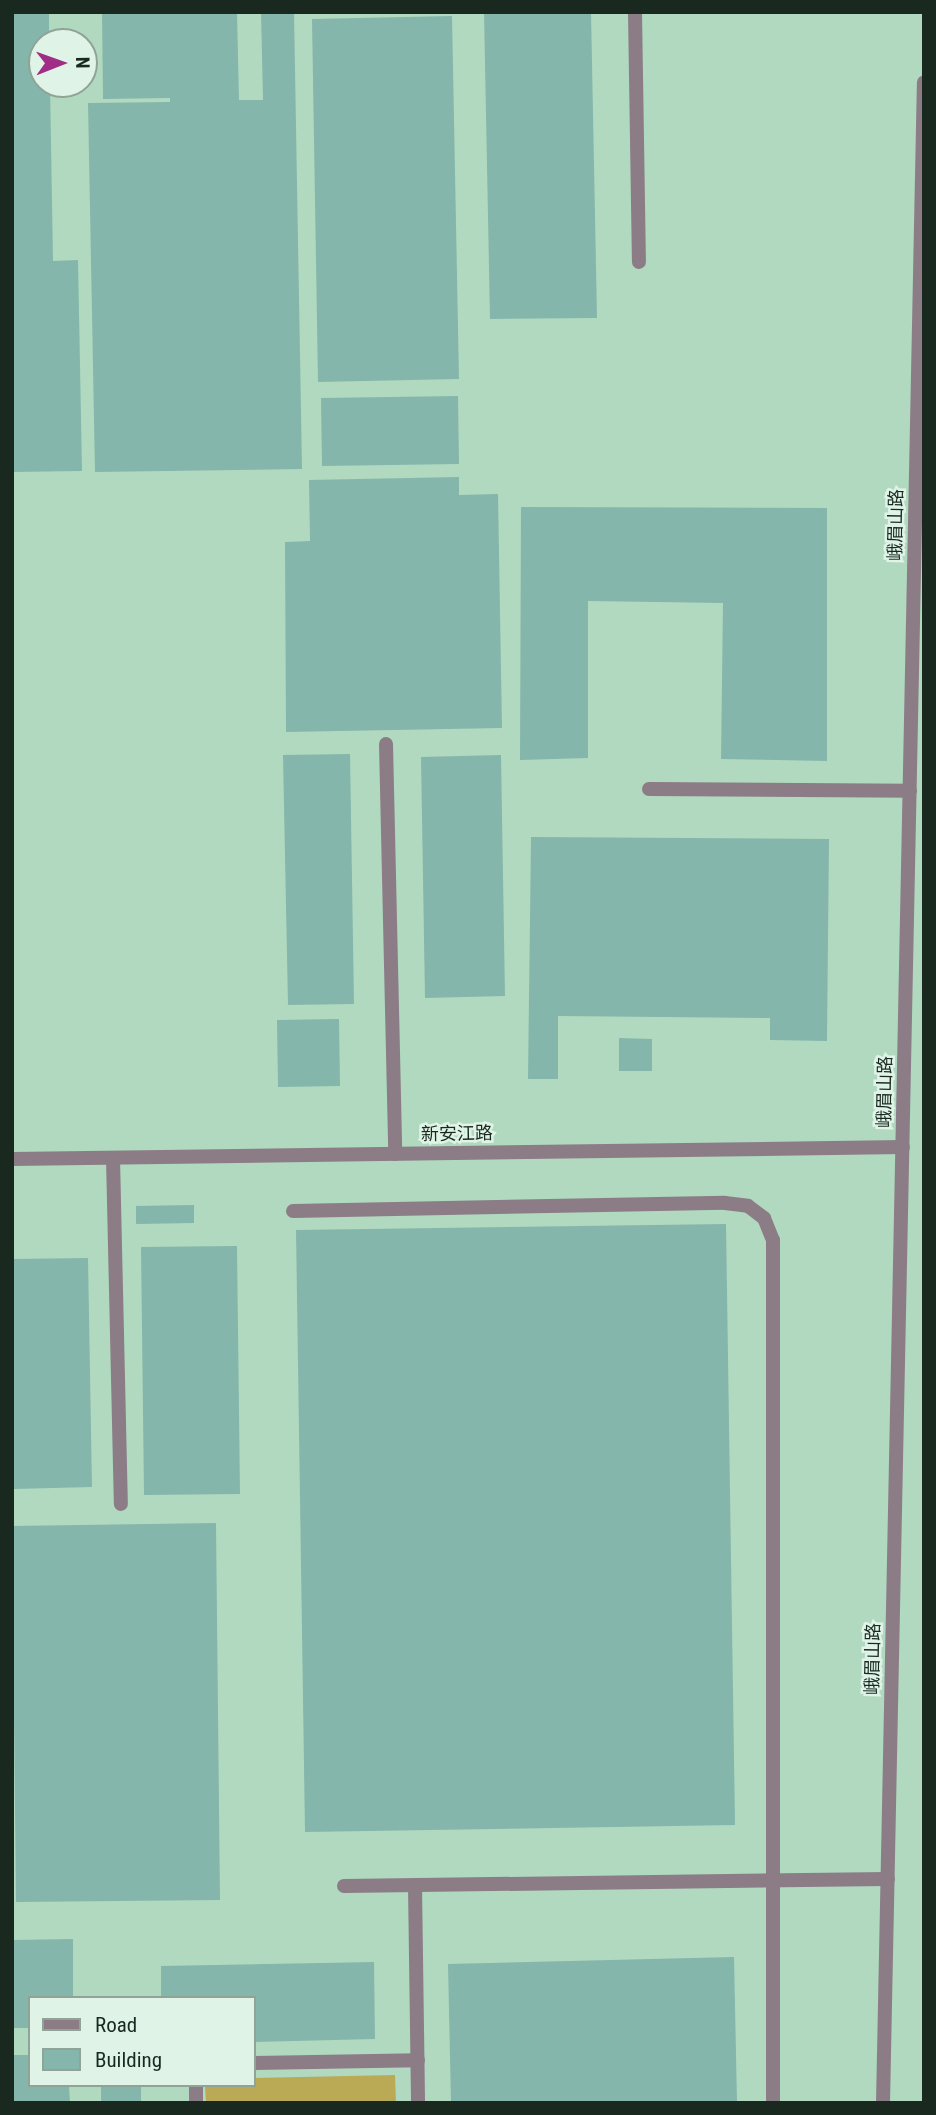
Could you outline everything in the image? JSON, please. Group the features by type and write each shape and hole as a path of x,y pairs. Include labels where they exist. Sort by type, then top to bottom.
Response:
{"street":[{"path":"635,12 639,262"},
{"name":"峨眉山路","path":"883,2103 924,82"},
{"path":"386,744 395,1154"},
{"path":"649,789 910,791"},
{"name":"新安江路","path":"12,1159 903,1147"},
{"path":"113,1158 121,1504"},
{"path":"293,1211 726,1203 748,1206 764,1218 773,1240 773,2103"},
{"path":"344,1886 888,1879"},
{"path":"415,1885 418,2103"},
{"path":"256,2063 418,2060"}],"shaded area":[{"path":"395,2075 396,2103 206,2103 205,2087 256,2087 256,2078"}],"building":[{"path":"12,12 49,12 49,28 28,28 28,98 50,98 53,261 78,260 82,471 12,472"},
{"path":"102,12 237,12 239,100 263,100 261,12 294,12 302,469 95,472 88,103 170,102 170,98 103,99"},
{"path":"484,12 591,12 597,318 490,319"},
{"path":"452,16 459,379 318,382 312,19"},
{"path":"458,396 459,464 322,466 321,398"},
{"path":"459,477 459,495 498,494 502,728 286,732 285,542 310,541 309,480"},
{"path":"521,507 827,508 827,761 721,759 723,603 588,601 588,758 520,760"},
{"path":"350,754 354,1004 288,1005 283,755"},
{"path":"501,755 505,996 425,998 421,757"},
{"path":"531,837 829,839 827,1041 770,1040 770,1018 558,1016 558,1079 528,1079"},
{"path":"339,1019 340,1086 278,1087 277,1020"},
{"path":"619,1038 652,1039 652,1071 619,1071"},
{"path":"194,1205 194,1223 136,1224 136,1206"},
{"path":"726,1224 735,1825 305,1832 296,1230"},
{"path":"237,1246 240,1494 144,1495 141,1247"},
{"path":"88,1258 92,1487 13,1489 12,1259"},
{"path":"216,1523 220,1900 16,1902 12,1526"},
{"path":"73,1939 73,1996 28,1996 28,2028 12,2028 12,1940"},
{"path":"734,1957 737,2103 451,2103 448,1964"},
{"path":"374,1962 375,2039 256,2042 256,1996 161,1996 161,1966"},
{"path":"12,2055 28,2055 28,2087 69,2087 70,2103 12,2103"},
{"path":"101,2087 141,2087 141,2103 101,2103"}]}
